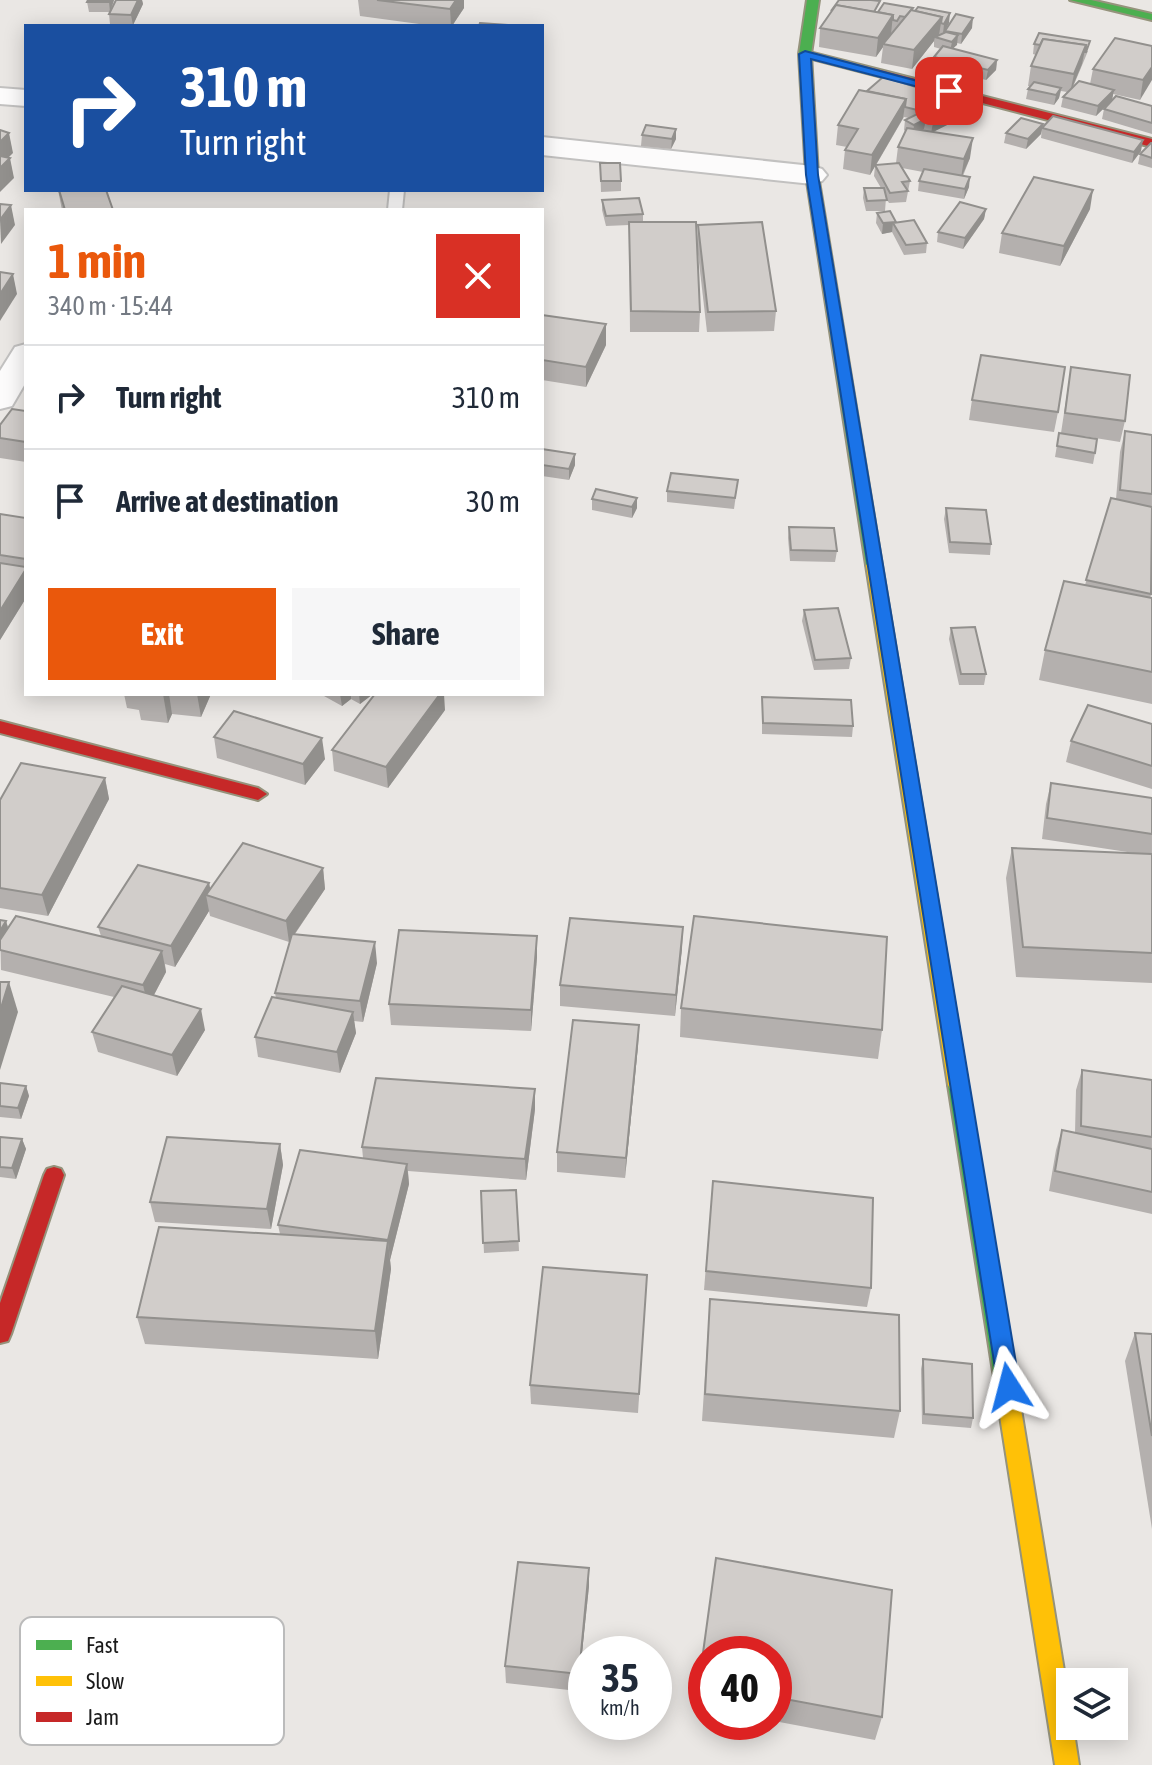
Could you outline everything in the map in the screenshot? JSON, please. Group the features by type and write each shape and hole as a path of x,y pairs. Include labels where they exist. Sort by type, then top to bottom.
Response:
{"street":[{"path":"813,0 805,54 812,175 1067,1765"},
{"path":"1076,0 1116,4 1152,17"},
{"path":"805,54 1152,143"},
{"path":"0,96 24,98"},
{"path":"544,146 812,175"},
{"path":"0,399 24,357"},
{"path":"0,727 258,794"},
{"path":"0,1334 54,1175"}],"building":[{"path":"109,0 109,2 87,2"},
{"path":"116,0 138,0 131,15 109,14"},
{"path":"377,0 456,0 450,9"},
{"path":"839,0 880,1 874,12 836,5 831,11"},
{"path":"884,3 913,8 897,21 893,20 893,15 878,12"},
{"path":"836,5 893,15 878,38 820,28"},
{"path":"918,7 950,13 944,24 941,23 942,17 915,11"},
{"path":"911,10 942,17 914,50 883,44"},
{"path":"956,14 973,18 962,34 945,31"},
{"path":"946,32 958,35 952,42 935,37"},
{"path":"1039,33 1090,41 1086,52 1086,45 1043,39 1040,45 1034,44"},
{"path":"1115,38 1152,46 1152,67 1143,80 1093,69"},
{"path":"1043,39 1086,45 1074,74 1031,66"},
{"path":"943,46 997,60 988,70 934,57"},
{"path":"883,77 936,93 917,110 905,107 906,99 867,91"},
{"path":"1079,81 1114,90 1098,106 1063,97"},
{"path":"1034,82 1061,88 1056,95 1028,89"},
{"path":"859,90 906,99 872,155 845,150 858,129 838,125"},
{"path":"1116,96 1152,106 1152,123 1104,109"},
{"path":"950,98 966,105 933,123 926,119 914,125 905,120"},
{"path":"1053,116 1143,140 1134,152 1042,128"},
{"path":"1021,118 1043,124 1028,139 1006,133"},
{"path":"646,125 676,129 672,139 642,135"},
{"path":"907,128 973,138 964,159 898,147"},
{"path":"0,130 9,133 0,142"},
{"path":"1151,143 1152,158 1140,154"},
{"path":"0,156 10,158 0,168"},
{"path":"600,163 620,163 621,181 601,181"},
{"path":"899,163 910,181 902,182 908,191 890,193 875,165"},
{"path":"924,169 970,177 965,189 919,181"},
{"path":"1034,177 1093,190 1064,246 1002,233"},
{"path":"864,188 884,188 887,200 867,201"},
{"path":"60,192 107,192 112,208 64,208"},
{"path":"639,198 643,214 606,216 602,200"},
{"path":"960,202 986,209 965,238 938,232"},
{"path":"0,204 11,205 0,220"},
{"path":"890,211 896,222 883,223 877,213"},
{"path":"914,220 927,243 906,245 893,223"},
{"path":"629,222 696,222 700,312 631,311"},
{"path":"762,222 776,311 708,312 698,225"},
{"path":"0,272 13,274 0,294"},
{"path":"544,315 606,324 586,367 544,360"},
{"path":"981,355 1065,367 1058,412 972,400"},
{"path":"1071,367 1130,375 1125,421 1065,413"},
{"path":"12,409 24,411 24,442 0,438 0,425"},
{"path":"1125,431 1152,435 1152,494 1120,490"},
{"path":"1059,433 1097,439 1095,453 1057,446"},
{"path":"544,449 575,454 569,469 544,465"},
{"path":"671,473 738,480 735,498 667,491"},
{"path":"596,489 637,498 632,507 592,499"},
{"path":"1111,498 1152,507 1151,594 1086,580"},
{"path":"946,508 986,510 991,544 950,542"},
{"path":"0,514 24,518 24,559 0,555"},
{"path":"789,527 834,528 837,551 791,550"},
{"path":"0,563 24,567 24,572 0,611"},
{"path":"1064,581 1152,598 1152,672 1045,650"},
{"path":"838,608 851,658 815,660 804,610"},
{"path":"975,627 986,674 961,674 951,628"},
{"path":"373,696 439,696 386,767 332,750"},
{"path":"762,697 851,700 853,726 763,723"},
{"path":"1088,705 1152,724 1152,766 1071,741"},
{"path":"234,711 322,738 303,764 214,737"},
{"path":"21,763 105,778 42,895 0,888 0,800"},
{"path":"1051,783 1152,798 1152,834 1047,818"},
{"path":"243,843 323,868 286,921 206,895"},
{"path":"1012,848 1152,854 1152,953 1023,947"},
{"path":"138,865 209,883 171,946 98,927"},
{"path":"16,916 162,951 143,985 0,950 0,940"},
{"path":"694,916 887,937 882,1030 681,1008"},
{"path":"570,918 683,927 676,995 560,985"},
{"path":"399,930 537,936 531,1010 389,1004"},
{"path":"292,934 375,942 360,1001 275,993"},
{"path":"0,982 9,982 0,1011"},
{"path":"122,986 201,1009 172,1055 92,1032"},
{"path":"272,997 353,1012 337,1052 255,1037"},
{"path":"573,1020 639,1025 626,1158 557,1152"},
{"path":"1082,1070 1152,1080 1152,1137 1081,1126"},
{"path":"376,1078 535,1089 525,1159 362,1147"},
{"path":"0,1083 26,1086 18,1108 0,1106"},
{"path":"1062,1130 1152,1149 1152,1192 1055,1171"},
{"path":"0,1137 22,1139 12,1168 0,1167"},
{"path":"167,1137 280,1144 267,1209 150,1202"},
{"path":"300,1150 407,1164 388,1240 278,1225"},
{"path":"713,1181 873,1198 871,1288 706,1271"},
{"path":"516,1190 519,1241 483,1243 481,1191"},
{"path":"159,1227 388,1241 375,1331 137,1317"},
{"path":"543,1267 647,1275 639,1394 530,1385"},
{"path":"710,1299 899,1315 900,1411 705,1394"},
{"path":"1135,1333 1152,1334 1152,1436"},
{"path":"923,1359 972,1364 973,1418 924,1414"},
{"path":"716,1558 892,1590 882,1717 792,1700 792,1636 705,1636"},
{"path":"518,1562 589,1568 583,1636 568,1636 568,1673 505,1666"}],"traffic: fast":[{"path":"813,0 805,54 812,175 874,565"},
{"path":"1076,0 1152,17"},
{"path":"958,1085 1008,1397"}],"traffic: slow":[{"path":"874,565 958,1085"},
{"path":"1008,1397 1067,1765"}],"traffic: jam":[{"path":"805,54 1152,143"},
{"path":"0,727 258,794"},
{"path":"0,1334 54,1175"}],"route":[{"path":"949,91 805,54 812,175 1009,1387"}]}
